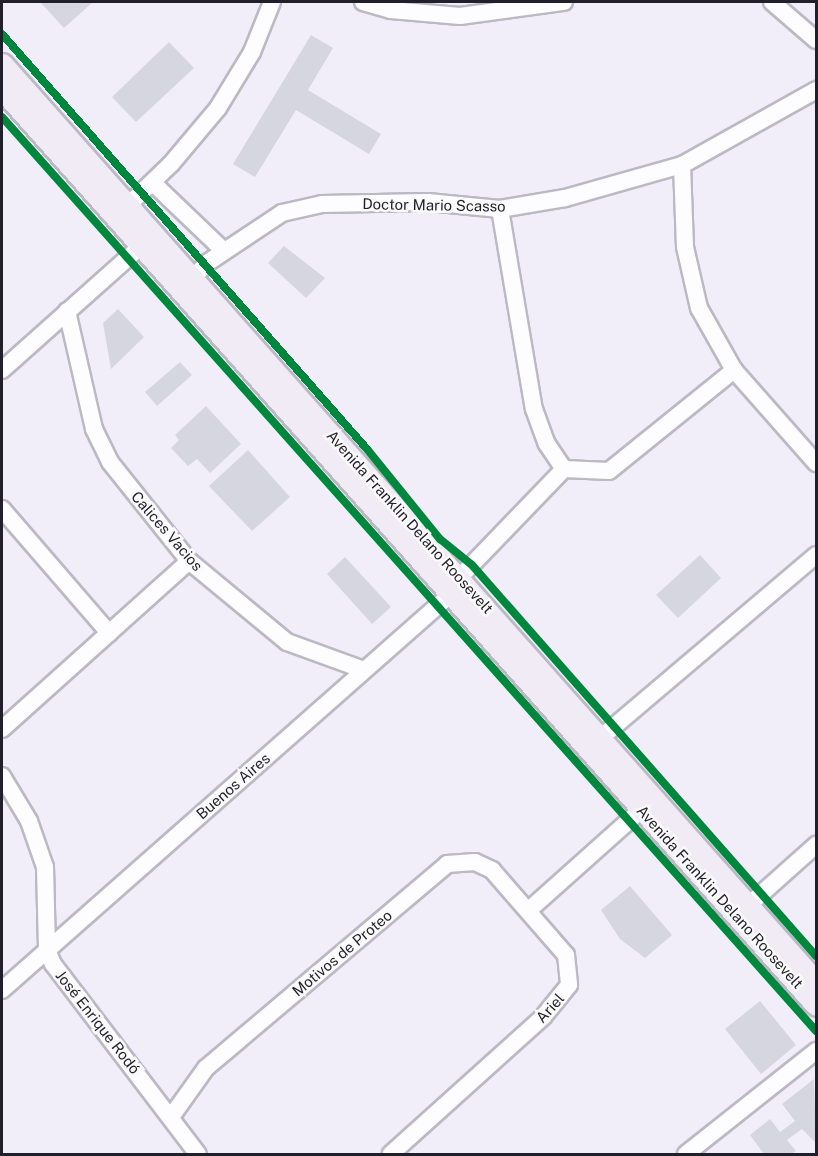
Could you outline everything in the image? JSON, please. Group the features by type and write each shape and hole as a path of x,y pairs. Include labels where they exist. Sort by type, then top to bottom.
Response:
{"main road":[{"name":"Avenida Franklin Delano Roosevelt","path":"2,64 121,212 139,248 186,284"},
{"name":"Avenida Franklin Delano Roosevelt","path":"2,89 121,212 186,284 743,910 816,982"},
{"name":"Avenida Franklin Delano Roosevelt","path":"743,910 816,1005"}],"street":[{"path":"121,212 153,183 218,108 252,52 272,2"},
{"path":"363,2 423,14 564,2"},
{"path":"771,2 816,40"},
{"name":"Doctor Mario Scasso","path":"186,284 224,251 282,213 322,204 428,202 500,209 627,183 682,165 816,90"},
{"path":"682,165 690,278 699,308 734,370 816,463"},
{"path":"153,183 224,251"},
{"path":"500,209 534,409 547,444 564,469 609,471 734,370"},
{"path":"2,370 139,248"},
{"name":"Calices Vacios","path":"67,311 87,404 106,454 189,561 287,642 364,670"},
{"name":"Buenos Aires","path":"2,990 364,670 455,586 564,469"},
{"path":"2,509 109,633"},
{"path":"595,743 816,555"},
{"path":"2,729 189,561"},
{"path":"2,776 29,821 45,867 47,950"},
{"path":"529,910 649,804"},
{"path":"743,910 816,845"},
{"name":"Motivos de Proteo","path":"171,1117 206,1068 447,864 475,862 492,870 529,910"},
{"name":"Ariel","path":"391,1155 543,1017 569,985 566,955 529,910"},
{"name":"José Enrique Rodó","path":"47,950 198,1155"},
{"path":"686,1155 816,1050"}],"building":[{"path":"40,2 93,2 64,28"},
{"path":"311,35 333,48 308,90 381,134 369,154 296,110 255,177 233,164"},
{"path":"169,42 194,68 136,122 112,97"},
{"path":"284,246 325,278 306,298 268,263"},
{"path":"118,309 144,337 111,369 103,323"},
{"path":"180,362 192,375 157,406 145,392"},
{"path":"206,406 241,444 210,473 197,459 188,466 171,448 179,440 175,435"},
{"path":"248,450 290,497 252,531 209,486"},
{"path":"700,555 721,578 678,618 656,595"},
{"path":"345,557 391,607 372,624 327,574"},
{"path":"630,886 672,935 645,958 620,939 601,910"},
{"path":"760,1001 796,1045 761,1074 725,1029"},
{"path":"814,1079 816,1143 802,1129 787,1140 796,1151 791,1154 764,1154 750,1135 770,1119 780,1132 795,1121 782,1104"}],"cycle path":[{"path":"2,34 367,449 440,539 472,565 816,956"},
{"path":"2,117 816,1031"}]}
